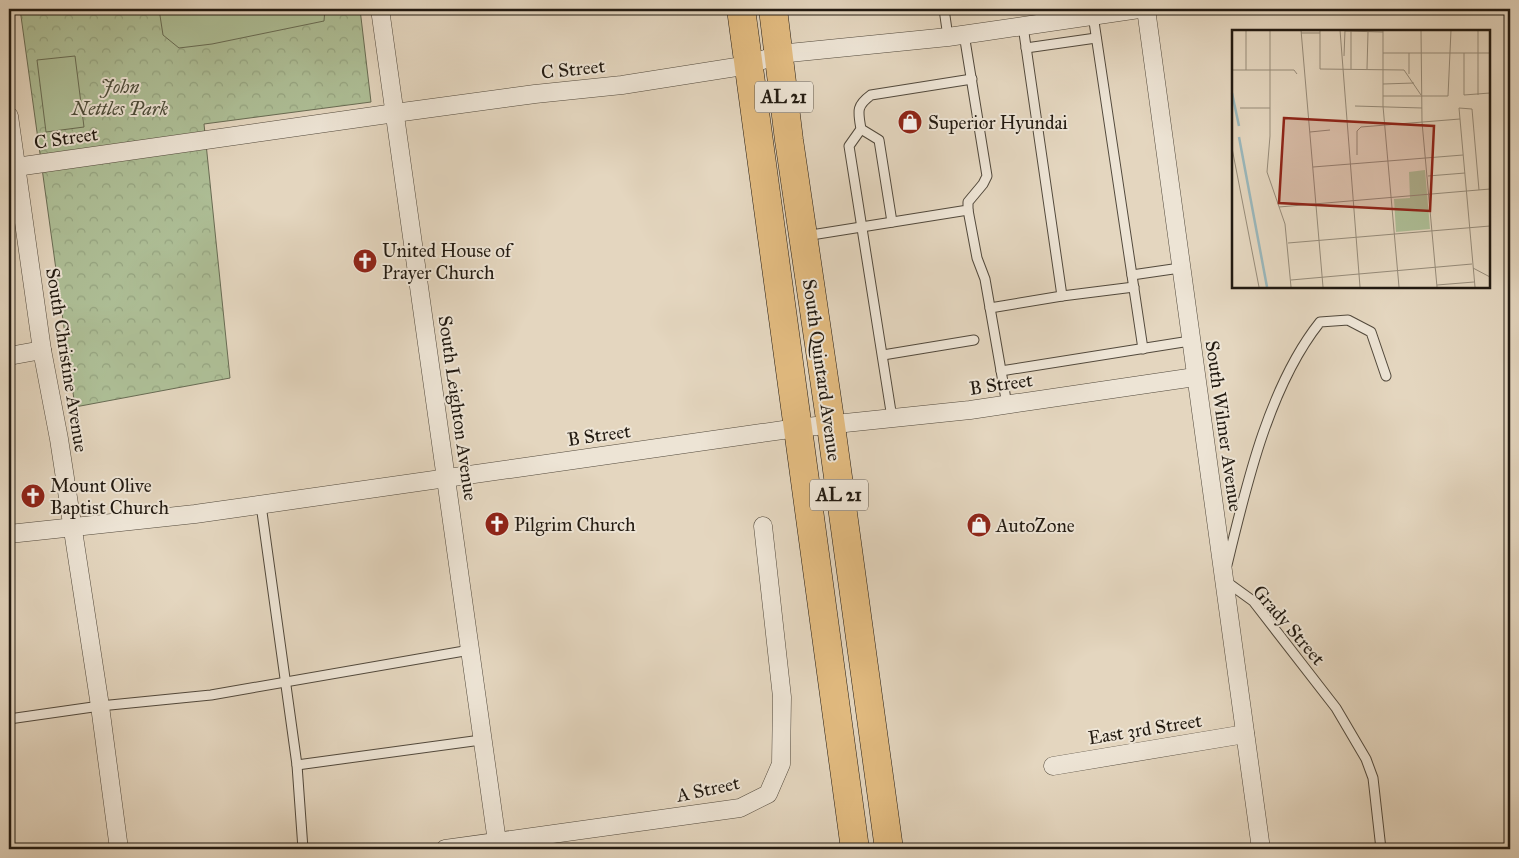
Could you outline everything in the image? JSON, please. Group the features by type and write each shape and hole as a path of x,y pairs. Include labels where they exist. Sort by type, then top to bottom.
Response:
{"highway":[{"name":"South Quintard Avenue","path":"741,9 855,849"},
{"name":"South Quintard Avenue","path":"773,9 802,236 831,426 889,849"}],"street":[{"name":"South Leighton Avenue","path":"380,9 497,846"},
{"name":"C Street","path":"12,168 395,112 622,85 749,65 780,54 956,36 1139,9"},
{"name":"South Wilmer Avenue","path":"1146,9 1261,849"},
{"name":"South Christine Avenue","path":"9,116 12,168 100,706 119,849"},
{"path":"9,356 42,350"},
{"name":"B Street","path":"9,534 261,505 797,428 831,426 1007,405 1195,377"},
{"name":"A Street","path":"446,849 497,846 740,808 768,794 780,764 782,697 763,526"},
{"name":"East 3rd Street","path":"1053,766 1245,734"}],"lane":[{"path":"944,9 972,79 987,176 984,184 968,202 968,210 977,258 985,279 1007,405"},
{"path":"1093,16 1143,348"},
{"path":"1023,26 1062,296"},
{"path":"1026,48 1096,38"},
{"path":"892,418 849,146 861,129 858,113 861,102 871,95 972,79"},
{"path":"861,129 879,140 892,222"},
{"path":"802,236 968,210"},
{"path":"1132,275 1180,268"},
{"path":"990,308 1134,286"},
{"path":"1224,580 1243,496 1278,393 1308,337 1320,322 1348,320 1371,332 1386,376"},
{"path":"883,355 974,340"},
{"path":"1001,371 1190,341"},
{"path":"261,505 287,683 297,765 303,849"},
{"name":"Grady Street","path":"1224,580 1253,601 1278,631 1341,716 1366,759 1373,778 1382,849"},
{"path":"9,719 100,706 211,695 470,650"},
{"path":"297,765 481,740"}],"green space":[{"name":"John Nettles Park","path":"20,9 360,9 371,102 204,124 230,378 75,407"},
{"path":"159,9 325,9 324,21 212,44 179,48 163,35"},
{"path":"75,56 84,127 46,132 37,60"}],"place":[{"name":"Superior Hyundai","path":"910,122"},
{"name":"United House of Prayer Church","path":"365,261"},
{"name":"Mount Olive Baptist Church","path":"33,496"},
{"name":"Pilgrim Church","path":"497,524"},
{"name":"AutoZone","path":"979,525"}]}
